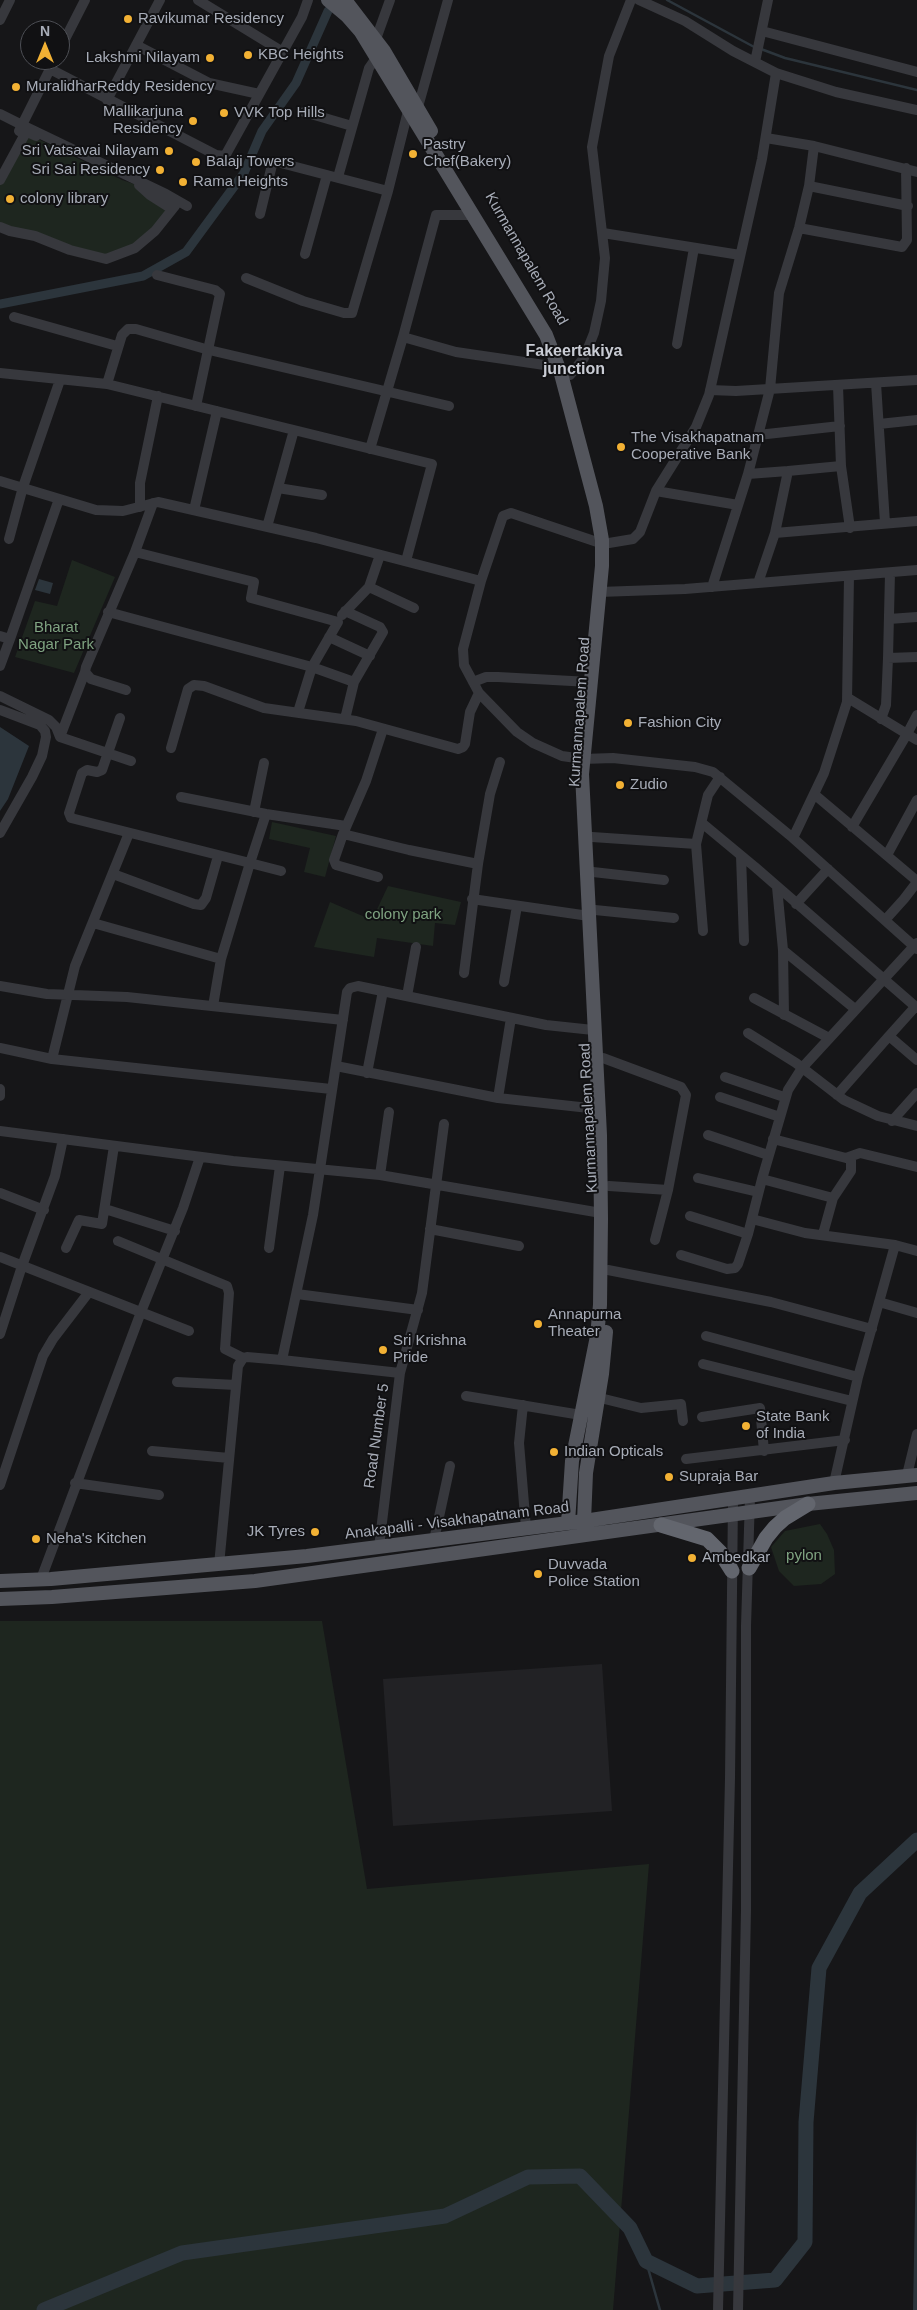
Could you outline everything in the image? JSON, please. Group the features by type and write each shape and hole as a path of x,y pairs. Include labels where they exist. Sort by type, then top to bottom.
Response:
{"highway":[{"path":"749,1568 766,1538 775,1527 785,1518 808,1504"},
{"path":"662,1525 708,1540 720,1552 732,1571"}],"main road":[{"path":"328,0 347,16 360,32 376,58 413,109 472,215 546,335 564,371"},
{"name":"Kurmannapalem Road","path":"345,0 376,39 413,109 549,328 564,371 608,529 587,759 594,872 592,913 603,1058 609,1186 608,1270 605,1346 592,1396 584,1521"},
{"path":"568,1523 572,1461 582,1415 592,1396 600,1306 601,1213 598,1109 593,1030 592,913 583,796 587,759 590,682 602,593"},
{"name":"Anakapalli - Visakhapatnam Road","path":"0,1581 219,1565 307,1556 584,1521 834,1483 912,1475"},
{"name":"Anakapalli - Visakhapatnam Road","path":"0,1598 52,1597 254,1581 808,1504 917,1493"},
{"path":"307,1556 309,1574"}],"street":[{"path":"0,20 10,0"},
{"path":"70,29 85,0"},
{"path":"107,100 160,0"},
{"path":"198,0 282,52"},
{"path":"60,70 107,100 216,154 226,156 302,17 308,0"},
{"path":"376,39 390,0"},
{"path":"246,278 303,301 344,314 352,313 448,0"},
{"path":"757,53 768,0"},
{"path":"403,337 456,352 564,371 584,358 598,319 605,272 603,233 592,147 609,56 635,1 685,21 706,36 757,53 776,73 836,92 917,110"},
{"path":"762,31 917,72"},
{"path":"136,46 209,82 259,94"},
{"path":"338,177 369,68 376,58"},
{"path":"0,170 50,70"},
{"path":"680,1255 731,1269 738,1264 748,1234 784,1097 802,1068 883,979 916,946 793,838 713,772 696,767 612,758 587,759 562,756 532,743 517,732 479,693 464,665 463,649 481,581 503,516 507,513 606,544 637,536 656,491 696,427 710,390 766,138 776,73"},
{"path":"304,112 352,126"},
{"path":"0,114 179,206"},
{"path":"0,180 28,132 141,185 150,195 179,206"},
{"path":"766,138 814,146 917,172"},
{"path":"712,587 748,474 770,389 779,293 799,228 809,186 814,146"},
{"path":"260,214 274,162 388,191"},
{"path":"799,228 902,247 907,240 906,168"},
{"path":"305,254 327,175"},
{"path":"809,186 908,206"},
{"path":"0,227 47,240 70,250 106,259 135,248 156,231 179,206"},
{"path":"370,449 436,215 472,215"},
{"path":"603,233 740,255"},
{"path":"677,344 694,248"},
{"path":"157,275 215,290 220,294 196,406"},
{"path":"14,317 117,346"},
{"path":"107,384 117,346 122,335 128,329 209,350 449,406"},
{"path":"0,373 107,384 432,464 406,561"},
{"path":"9,539 23,487 60,380"},
{"path":"710,390 838,386 917,380"},
{"path":"876,383 885,523"},
{"path":"838,386 841,466 850,528"},
{"path":"140,507 140,483 158,396"},
{"path":"194,510 217,411"},
{"path":"880,424 917,420"},
{"path":"758,435 840,426"},
{"path":"268,527 294,430"},
{"path":"748,474 841,466"},
{"path":"758,583 775,533 788,471"},
{"path":"0,480 96,510 123,511 158,502 268,527 481,581"},
{"path":"278,488 322,495"},
{"path":"656,491 738,505"},
{"path":"0,666 5,638 59,499"},
{"path":"60,737 108,612 135,552 153,503"},
{"path":"775,533 917,521"},
{"path":"135,552 254,582 251,598 338,622"},
{"path":"298,712 312,667 345,611 369,587 380,555"},
{"path":"602,593 712,587 917,570"},
{"path":"881,719 886,704 890,573"},
{"path":"793,838 824,773 848,698 849,576"},
{"path":"369,587 414,608"},
{"path":"345,611 382,630 381,636 354,682 345,720"},
{"path":"108,612 312,667 354,682"},
{"path":"889,618 917,617"},
{"path":"329,637 370,656"},
{"path":"888,658 917,657"},
{"path":"85,672 91,679 126,690"},
{"path":"473,682 486,677 498,676 590,682"},
{"path":"171,748 188,689 194,685 204,686 254,705 345,720 460,749 464,744 472,707 479,693"},
{"path":"0,696 49,720 56,727 60,737 131,761"},
{"path":"848,698 917,740"},
{"path":"0,710 40,725 45,731 46,737 42,756 32,777 0,833"},
{"path":"852,826 917,715"},
{"path":"120,718 102,770 97,772 87,770 82,773 69,816 74,820 281,871"},
{"path":"378,877 336,865 334,860 344,830 366,781 382,729"},
{"path":"464,973 472,899 490,794 500,762"},
{"path":"254,812 264,763"},
{"path":"704,931 696,844 708,796 720,777"},
{"path":"814,794 917,881 886,919"},
{"path":"181,797 344,830 410,850 478,864"},
{"path":"887,855 917,800"},
{"path":"213,1006 221,959 266,814"},
{"path":"702,824 742,856 916,1008 837,1095"},
{"path":"52,1059 76,966 129,833"},
{"path":"592,837 696,844"},
{"path":"113,874 194,904 202,905 206,898 218,856"},
{"path":"742,856 744,941"},
{"path":"796,904 828,869"},
{"path":"594,872 664,880"},
{"path":"778,887 783,950 784,1015"},
{"path":"472,899 517,906 674,918"},
{"path":"504,982 517,906"},
{"path":"93,923 221,959"},
{"path":"407,996 416,947"},
{"path":"783,950 855,1009"},
{"path":"0,986 69,995 127,996 343,1020"},
{"path":"282,1360 312,1225 331,1089 347,992 350,988 358,986 511,1018 593,1030"},
{"path":"367,1072 383,991"},
{"path":"754,998 829,1038"},
{"path":"498,1098 511,1018"},
{"path":"748,1033 802,1068 837,1095 861,1109 892,1121 917,1126"},
{"path":"889,1036 917,1060"},
{"path":"0,1048 52,1059 331,1089"},
{"path":"603,1058 681,1087 685,1091 687,1099 668,1190 655,1240"},
{"path":"336,1066 498,1098 598,1109"},
{"path":"725,1077 784,1097"},
{"path":"0,1089 0,1096"},
{"path":"892,1121 917,1093"},
{"path":"720,1097 780,1117"},
{"path":"380,1175 389,1112"},
{"name":"Road Number 5","path":"379,1546 400,1373 418,1310 444,1124"},
{"path":"0,1131 200,1157 380,1175 437,1183 558,1208 601,1213"},
{"path":"708,1135 768,1155"},
{"path":"0,1334 22,1266 55,1176 63,1139"},
{"path":"773,1139 846,1158 860,1153 917,1167"},
{"path":"66,1248 79,1220 102,1224 114,1146"},
{"path":"41,1579 140,1312 174,1231 200,1157"},
{"path":"824,1234 833,1198 851,1171 851,1157"},
{"path":"269,1248 280,1166"},
{"path":"698,1178 758,1192"},
{"path":"762,1179 833,1198"},
{"path":"609,1186 668,1190"},
{"path":"0,1193 44,1210"},
{"path":"105,1209 174,1231"},
{"path":"690,1216 748,1234"},
{"path":"752,1219 805,1233 824,1234 895,1245 917,1251"},
{"path":"430,1230 519,1246"},
{"path":"118,1241 227,1286 229,1293 225,1350 243,1358 282,1360 400,1373"},
{"path":"834,1483 858,1376 895,1245"},
{"path":"0,1257 189,1331"},
{"path":"608,1270 771,1302 872,1329"},
{"path":"0,1485 43,1356 53,1339 89,1292"},
{"path":"297,1294 418,1310"},
{"path":"879,1302 917,1312"},
{"path":"706,1336 858,1376"},
{"path":"219,1565 238,1366 243,1358"},
{"path":"703,1364 852,1401"},
{"path":"177,1382 236,1385"},
{"path":"466,1396 582,1415"},
{"path":"592,1396 647,1408 681,1404 683,1420"},
{"path":"523,1406 519,1443 526,1528"},
{"path":"702,1417 760,1408 764,1450"},
{"path":"912,1475 917,1434"},
{"path":"686,1459 844,1440"},
{"path":"152,1451 229,1458"},
{"path":"434,1540 450,1466"},
{"path":"76,1483 159,1495"},
{"path":"738,2310 746,1920 746,1636 750,1497"},
{"path":"718,2310 733,1499"}],"shaded area":[{"path":"39,579 53,583 50,594 35,590"},
{"path":"0,727 29,746 8,799 0,811"},
{"path":"602,1664 612,1811 393,1826 383,1679"},
{"path":"917,2105 917,2310 913,2310"}],"green space":[{"path":"26,133 122,180 137,185 170,210 144,239 114,254 97,255 0,224 0,185"},
{"name":"Bharat Nagar Park","path":"72,560 115,577 74,673 15,657 35,601 57,606"},
{"path":"272,822 336,836 325,877 304,872 310,848 269,839"},
{"name":"colony park","path":"388,886 461,902 455,925 435,923 433,946 377,938 374,957 314,947 330,902 372,920"},
{"name":"pylon","path":"820,1524 834,1550 835,1574 821,1584 794,1586 779,1571 771,1547 785,1531"},
{"path":"0,1621 322,1621 367,1889 649,1864 613,2310 0,2310"}],"waterway":[{"path":"667,0 756,48"},
{"path":"0,304 143,276 186,252 244,173 262,131 296,83 328,11"},
{"path":"761,49 785,58 917,90"},
{"path":"44,2310 182,2253 445,2216 528,2177 580,2176 630,2228 646,2261 697,2286 775,2280 805,2242 806,2122 819,1968 860,1893 917,1840"},
{"path":"646,2261 660,2310"}],"place":[{"name":"Ravikumar Residency","path":"128,19"},
{"name":"KBC Heights","path":"248,55"},
{"name":"Lakshmi Nilayam","path":"210,58"},
{"name":"MuralidharReddy Residency","path":"16,87"},
{"name":"VVK Top Hills","path":"224,113"},
{"name":"Mallikarjuna Residency","path":"193,121"},
{"name":"Sri Vatsavai Nilayam","path":"169,151"},
{"name":"Pastry Chef(Bakery)","path":"413,154"},
{"name":"Balaji Towers","path":"196,162"},
{"name":"Sri Sai Residency","path":"160,170"},
{"name":"Rama Heights","path":"183,182"},
{"name":"colony library","path":"10,199"},
{"name":"The Visakhapatnam Cooperative Bank","path":"621,447"},
{"name":"Fashion City","path":"628,723"},
{"name":"Zudio","path":"620,785"},
{"name":"Annapurna Theater","path":"538,1324"},
{"name":"Sri Krishna Pride","path":"383,1350"},
{"name":"State Bank of India","path":"746,1426"},
{"name":"Indian Opticals","path":"554,1452"},
{"name":"Supraja Bar","path":"669,1477"},
{"name":"JK Tyres","path":"315,1532"},
{"name":"Neha's Kitchen","path":"36,1539"},
{"name":"Ambedkar","path":"692,1558"},
{"name":"Duvvada Police Station","path":"538,1574"}],"district":[{"name":"Fakeertakiya junction","path":"574,361"}]}
